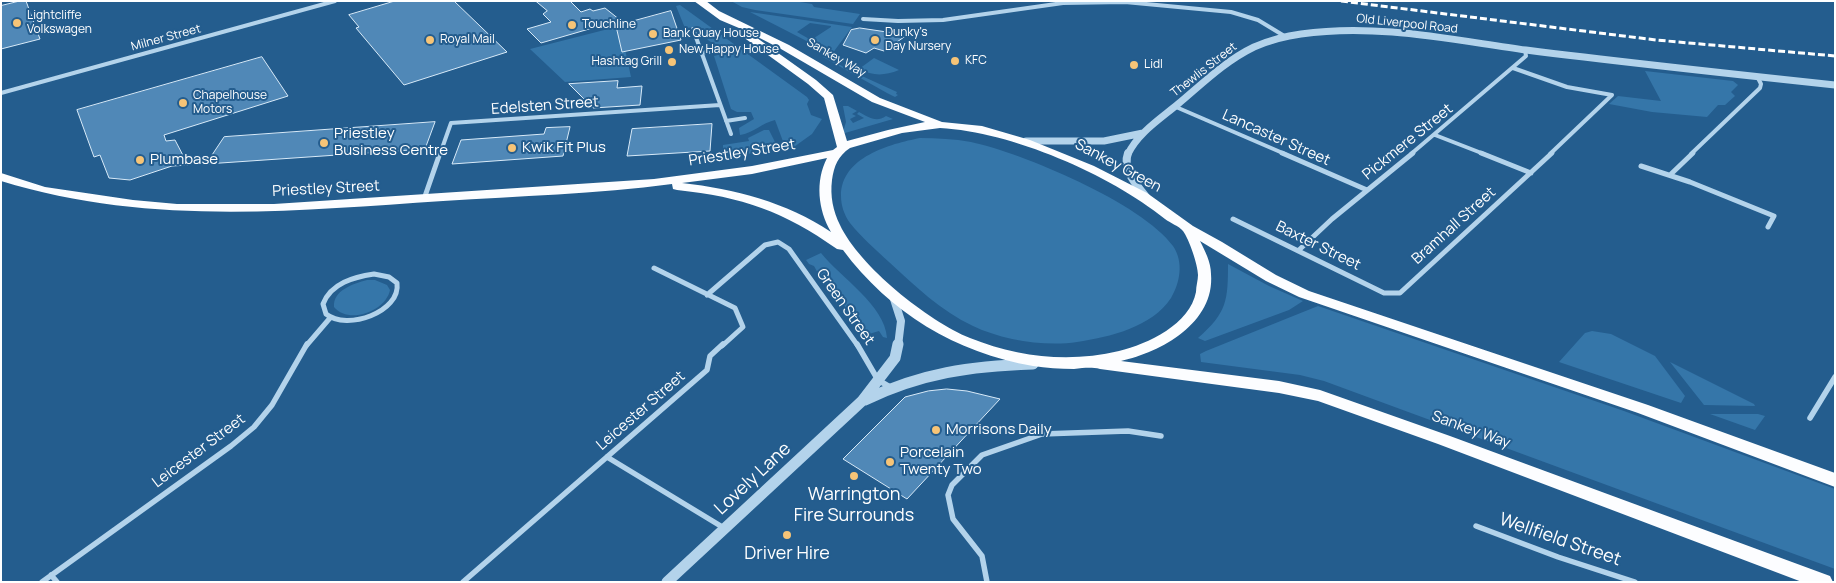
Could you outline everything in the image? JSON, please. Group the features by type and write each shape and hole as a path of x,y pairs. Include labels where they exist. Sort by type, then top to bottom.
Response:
{"highway":[{"name":"Sankey Way","path":"699,1 822,90 831,102 839,150"},
{"name":"Sankey Way","path":"716,13 785,47 876,100 942,124"},
{"name":"Sankey Green","path":"942,124 969,128 1026,142 1096,172 1146,197 1188,229 1200,255 1205,275 1203,292 1196,310 1182,325 1163,340 1133,353 1092,363 1052,363 998,352 967,343 916,316 893,296 848,250 835,231 827,214 824,191 827,171 839,150 899,130 942,124"},
{"name":"Priestley Street","path":"1,177 43,190 78,197 177,208 274,208 654,183 752,170 839,150"},
{"name":"Priestley Street","path":"654,183 725,192 768,203 821,231 848,250"},
{"path":"1188,229 1220,246 1252,268 1304,294 1644,409 1835,480"},
{"name":"Sankey Way","path":"1092,363 1279,387 1320,396 1444,440 1824,582"}],"street":[{"name":"Milner Street","path":"1,94 335,1"},
{"path":"863,19 943,20 1063,2 1125,2 1231,12 1258,20 1286,37"},
{"path":"693,29 731,134"},
{"name":"Old Liverpool Road","path":"1286,37 1325,30 1366,30 1525,50 1835,84"},
{"name":"Thewlis Street","path":"1146,197 1129,172 1126,162 1128,155 1142,133 1230,62 1256,46 1286,37"},
{"path":"701,53 727,49"},
{"name":"Pickmere Street","path":"1299,250 1367,190 1513,68 1526,56 1525,50"},
{"name":"Bramhall Street","path":"1392,294 1400,293 1531,173 1612,95 1568,87 1513,68"},
{"path":"1670,176 1760,88 1761,84 1757,76"},
{"name":"Edelsten Street","path":"424,199 451,123 720,105"},
{"name":"Lancaster Street","path":"1176,107 1367,190"},
{"path":"726,121 745,118"},
{"name":"Thewlis Street","path":"1026,142 1104,141 1142,133"},
{"path":"1435,135 1531,173"},
{"path":"1641,166 1774,216 1768,227"},
{"name":"Baxter Street","path":"1233,219 1384,293 1392,294"},
{"name":"Green Street","path":"707,295 765,245 778,242 789,249 866,358 878,380"},
{"name":"Leicester Street","path":"463,582 707,370 710,356 743,327 735,308 654,268"},
{"path":"374,274 392,278 397,284 398,290 395,298 378,313 352,321 339,321 330,318 324,313 322,306 325,299 340,284 356,277 374,274"},
{"name":"Lovely Lane","path":"667,582 862,402 895,358 900,321 893,296"},
{"name":"Leicester Street","path":"42,582 231,446 254,427 272,405 310,339 330,318"},
{"name":"Lovely Lane","path":"862,402 890,387 938,371 989,365 1052,363"},
{"path":"878,380 890,387"},
{"path":"1810,418 1834,381"},
{"path":"987,582 982,556 953,519 948,495 952,485 982,455 1042,434 1128,431 1161,436"},
{"path":"607,457 724,529"},
{"name":"Wellfield Street","path":"1476,526 1558,557 1635,582"},
{"path":"51,575 57,582"}],"shaded area":[{"path":"731,1 794,1 812,4 814,7 860,14 853,24 755,10 742,7"},
{"path":"680,5 807,97 809,100 807,104 811,115 822,119 812,134 791,149 784,144 775,120 740,135 739,128 754,119 751,112 737,112 731,109 714,56 729,52 727,45 710,41 704,36 700,27 685,28 676,6"},
{"path":"750,12 852,27 832,54","holes":["810,23 831,26 811,40 797,32"]},
{"path":"620,26 631,77 565,82 530,49"},
{"path":"823,57 897,92 896,94 898,95 895,97 887,93"},
{"path":"874,58 899,70 879,74 859,69"},
{"path":"1645,71 1733,81 1738,85 1731,92 1735,96 1725,105 1718,105 1707,117 1652,112 1609,104 1618,96 1661,101"},
{"path":"843,106 848,106 857,111 852,114 856,116 850,119 853,123 864,118 857,114 859,112 872,118 879,119 886,116 893,119 845,133 843,132 846,122"},
{"path":"764,130 769,130 776,144 773,149 711,161 723,149 723,145 749,141 748,138"},
{"path":"920,138 971,142 1020,157 1080,182 1136,213 1158,230 1173,246 1179,259 1180,272 1177,286 1171,298 1153,316 1129,329 1103,337 1052,344 1010,339 973,326 950,313 919,289 854,228 848,220 842,203 843,183 849,171 858,162 882,149"},
{"path":"821,253 879,314 887,338 883,337 879,331 869,334 851,315 829,285 824,284 814,266 806,260"},
{"path":"1228,264 1269,286 1303,301 1289,310 1205,341 1198,338 1215,321 1224,305"},
{"path":"367,280 375,280 387,285 390,290 382,304 366,313 357,315 349,315 334,307 340,292"},
{"path":"1318,306 1624,411 1835,489 1835,569 1324,381 1300,375 1201,362 1200,354 1206,351"},
{"path":"1592,331 1611,334 1655,356 1685,396 1681,403 1559,362 1585,333"},
{"path":"1670,362 1754,404 1755,406 1704,405"},
{"path":"1710,414 1758,414 1765,416 1755,430"}],"building":[{"name":"Lightcliffe Volkswagen","path":"26,1 40,39 1,49 1,6"},
{"name":"Royal Mail","path":"395,1 454,1 507,52 404,85 356,28 359,27 349,15"},
{"name":"Touchline","path":"536,1 570,1 581,12 605,8 620,20 541,43 527,29 551,22 543,14 547,11"},
{"name":"Bank Quay House","path":"671,11 681,40 622,52 616,26"},
{"name":"Dunky's Day Nursery","path":"860,28 907,35 884,51 874,48 866,53 843,45 851,30"},
{"name":"Chapelhouse Motors","path":"262,57 288,96 164,135 166,141 175,140 188,165 172,166 130,180 109,178 100,155 94,157 77,110"},
{"path":"618,81 617,88 642,86 640,105 593,108 569,84"},
{"name":"Priestley Business Centre","path":"435,122 425,149 206,164 224,137"},
{"path":"712,124 710,151 627,156 632,129"},
{"name":"Kwik Fit Plus","path":"570,127 563,156 452,164 461,140 544,134 546,128"},
{"path":"947,389 967,391 1000,399 907,499 843,459 905,397 928,391"}],"railway":[{"path":"1341,1 1656,40 1835,56"}],"place":[{"name":"Lightcliffe Volkswagen","path":"17,23"},
{"name":"Touchline","path":"572,25"},
{"name":"Bank Quay House","path":"653,34"},
{"name":"Royal Mail","path":"430,40"},
{"name":"Dunky's Day Nursery","path":"875,40"},
{"name":"New Happy House","path":"669,50"},
{"name":"KFC","path":"955,61"},
{"name":"Hashtag Grill","path":"672,62"},
{"name":"Lidl","path":"1134,65"},
{"name":"Chapelhouse Motors","path":"183,103"},
{"name":"Priestley Business Centre","path":"324,143"},
{"name":"Kwik Fit Plus","path":"512,148"},
{"name":"Plumbase","path":"140,160"},
{"name":"Morrisons Daily","path":"936,430"},
{"name":"Porcelain Twenty Two","path":"890,462"},
{"name":"Warrington Fire Surrounds","path":"854,476"},
{"name":"Driver Hire","path":"787,535"}]}
